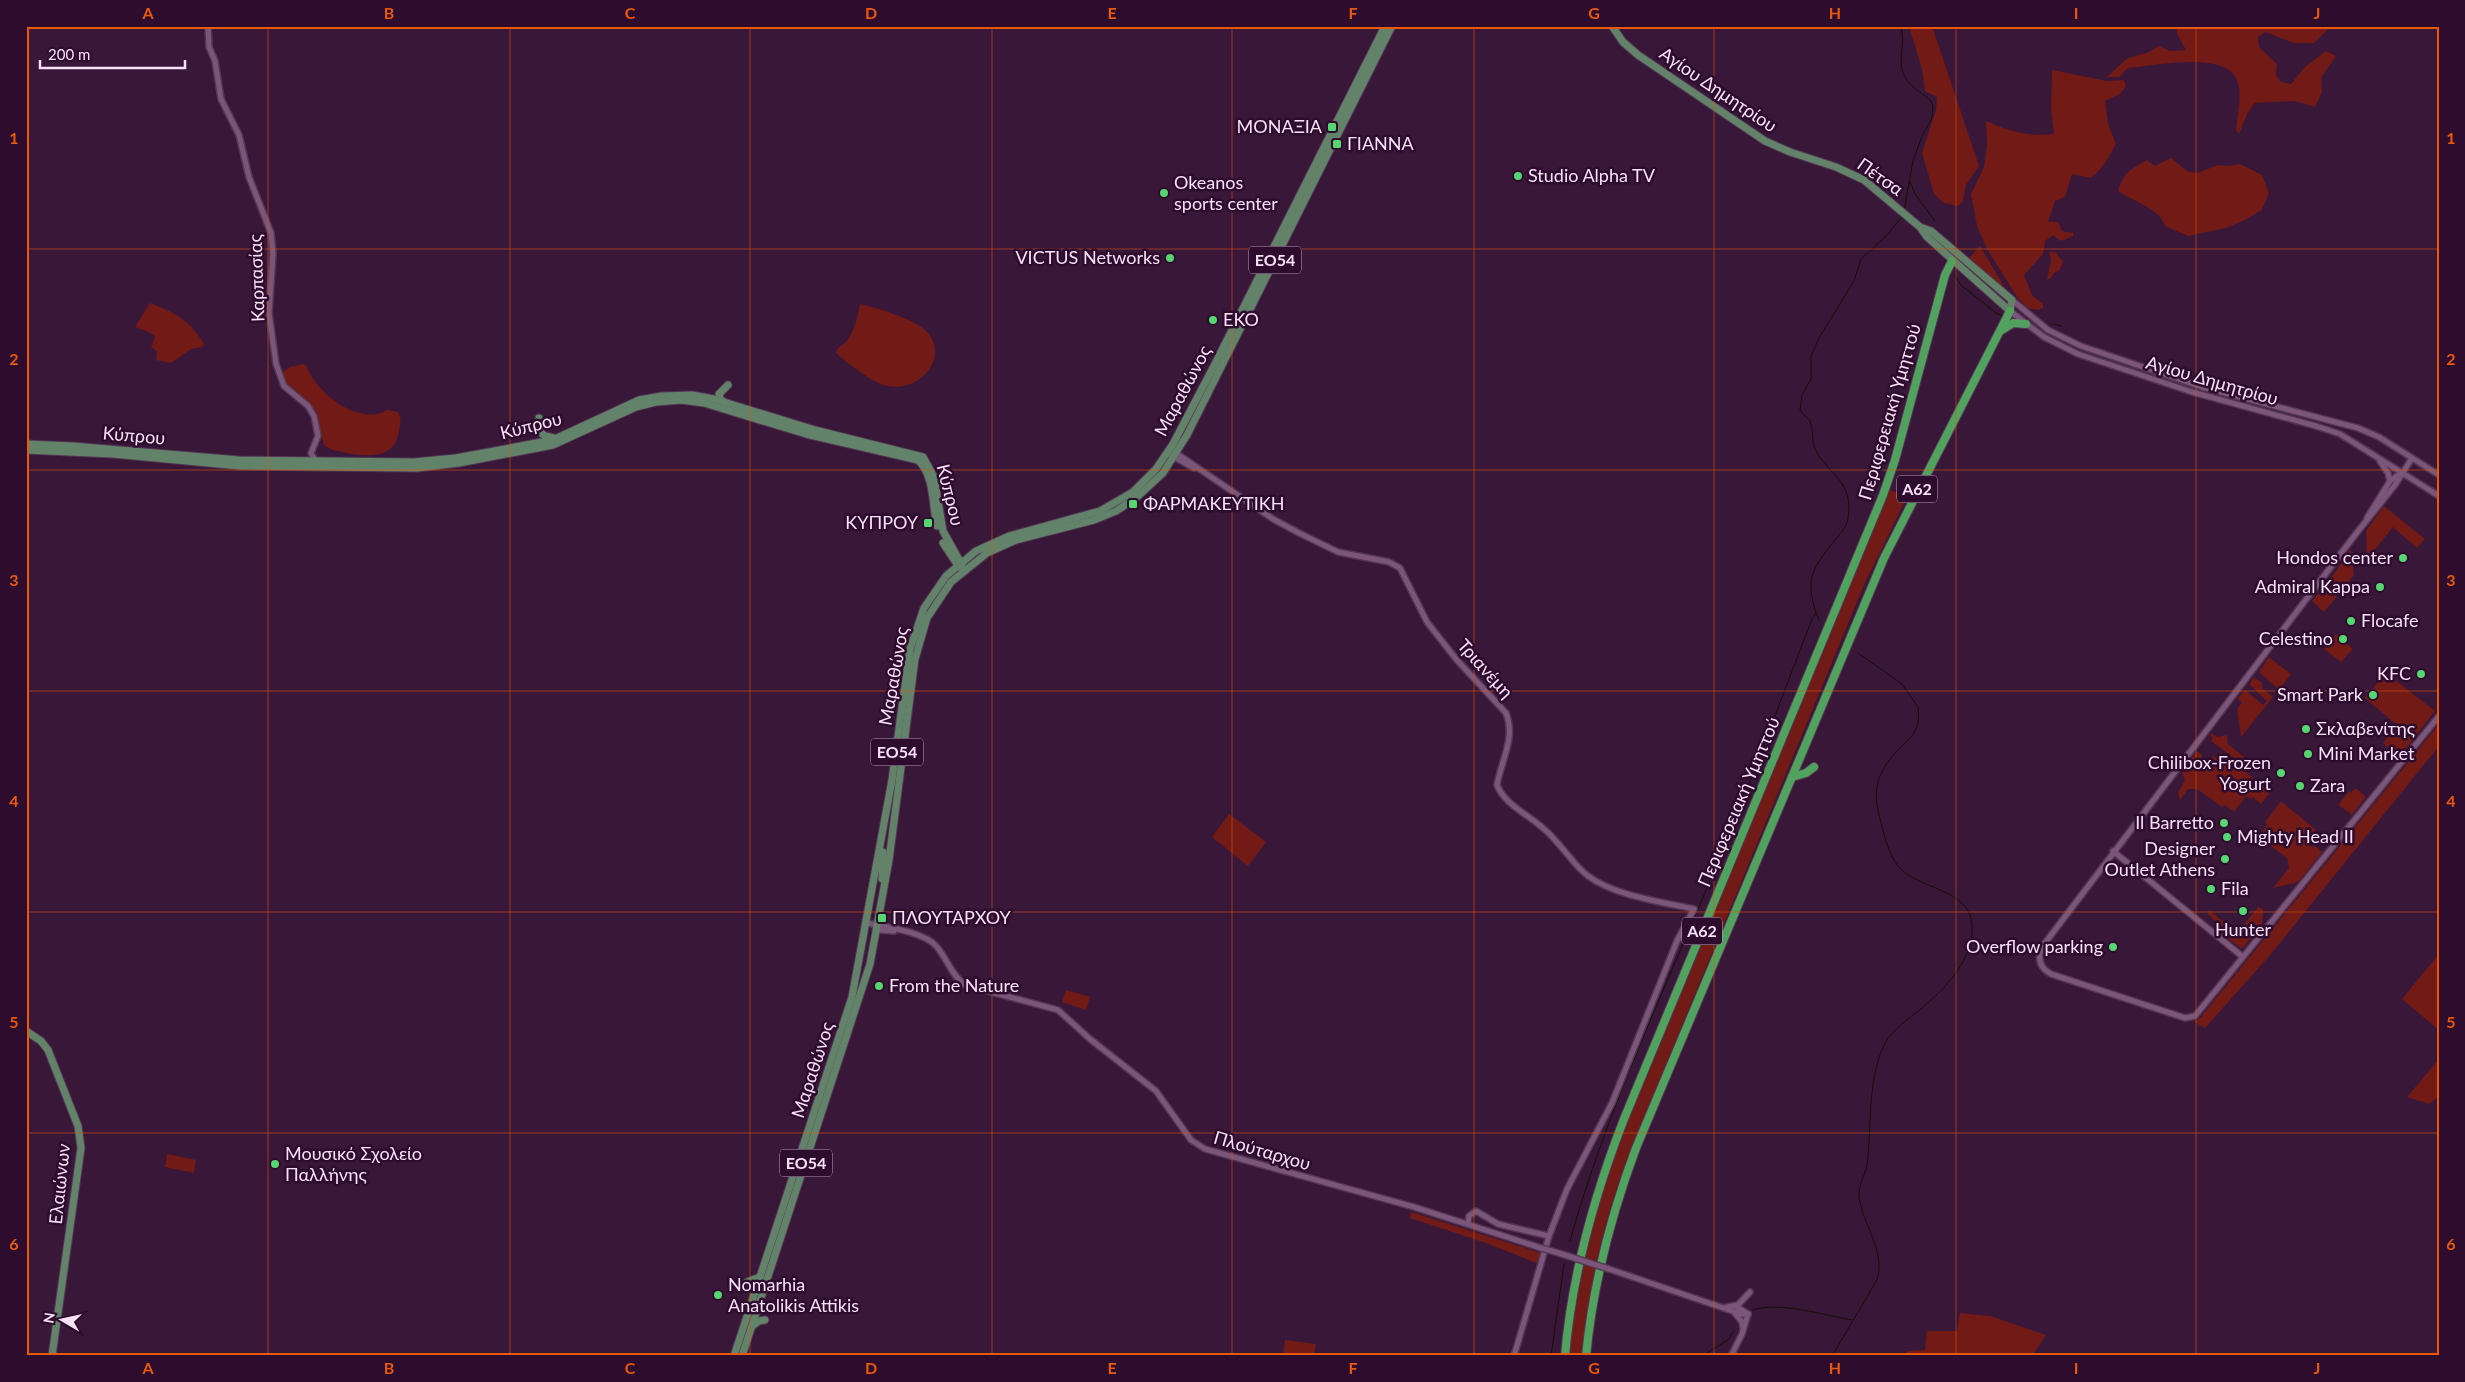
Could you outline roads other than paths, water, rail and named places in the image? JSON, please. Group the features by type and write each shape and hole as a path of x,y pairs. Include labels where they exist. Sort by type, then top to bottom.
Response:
{"highway":[{"name":"Περιφερειακή Υμηττού","path":"1565,1356 1576,1273 1598,1188 1631,1100 1883,496 1895,460 1945,275 1952,261"},
{"path":"2000,331 2010,311"},
{"path":"2000,331 2009,324 2026,324"},
{"name":"Α62","path":"1586,1356 1602,1257 1628,1170 1894,535 2000,331"},
{"path":"1792,777 1806,773 1814,767"}],"main road":[{"name":"Μαραθώνος","path":"734,1356 850,1007 874,926 882,840 913,637 922,613 931,595 959,563 980,548 1004,538 1088,516 1113,505 1142,484 1169,451 1368,64 1385,26"},
{"name":"Μαραθώνος","path":"742,1356 861,995 889,860 916,649 923,628 935,604 947,587 963,571 983,556 1004,545 1085,523 1116,510 1152,486 1176,455 1374,66 1392,26"},
{"name":"Αγίου Δημητρίου","path":"1612,26 1630,49 1754,133 1783,150 1818,161"},
{"name":"Πέτσα","path":"1818,161 1856,175 1880,192 1920,227 1927,237 1982,287"},
{"name":"Πέτσα","path":"1920,227 1932,231 2012,300"},
{"path":"1952,261 1958,254"},
{"name":"Αγίου Δημητρίου","path":"1982,287 2010,311"},
{"path":"2010,311 2012,300"},
{"path":"725,402 720,399 719,394 728,385"},
{"name":"Κύπρου","path":"26,450 247,461 374,464 431,461 557,438 620,407 645,399 692,395 725,402 815,430 923,457 935,483 942,531 963,571"},
{"name":"Κύπρου","path":"26,444 240,466 417,468 459,463 552,445 636,407 662,401 694,401 806,434 918,460 930,485 941,538 959,563"},
{"path":"539,418 540,432 545,436 557,438"},
{"name":"Ελαιώνων","path":"26,1031 41,1041 48,1050 77,1122 80,1137 78,1178 52,1356"},
{"path":"747,1282 760,1277"},
{"path":"752,1327 758,1321 765,1320"}],"street":[{"name":"Καρπασίας","path":"208,26 208,47 215,61 221,98 239,135 249,177 271,233 273,254 269,313 276,364 284,386 311,410 318,436 311,453 316,462"},
{"name":"Αγίου Δημητρίου","path":"2012,300 2048,330 2081,346 2194,384 2358,428 2379,437 2439,475"},
{"name":"Αγίου Δημητρίου","path":"2010,311 2049,340 2078,354 2192,392 2330,430 2353,441 2401,474 2439,496"},
{"name":"Τριανέμη","path":"1169,451 1273,520 1338,552 1390,562 1400,568 1427,622 1456,659 1506,713 1510,724 1509,737 1496,785 1504,798 1545,829 1582,870 1594,880 1636,895 1694,909 1677,941 1612,1103 1580,1161 1549,1236"},
{"path":"2379,458 2388,473 2390,482"},
{"path":"2412,458 2394,487 2113,851 2041,949 2039,958 2045,970 2188,1018 2195,1016 2439,716"},
{"path":"2363,525 2394,476 2401,474"},
{"path":"2113,851 2243,957"},
{"name":"Πλούταρχου","path":"874,926 923,936 932,942 965,985 1058,1010 1084,1034 1156,1091 1187,1135 1205,1149 1468,1224 1735,1309"},
{"path":"1468,1224 1469,1216 1476,1211 1498,1224 1549,1236 1514,1356"},
{"path":"1735,1309 1750,1292"},
{"path":"1731,1356 1744,1329 1748,1314 1735,1309"},
{"path":"1735,1309 1744,1329"}],"waterway":[{"path":"1900,26 1903,40 1901,61 1903,74 1912,86 1931,101 1933,106 1932,118 1922,136 1913,161 1904,211"},
{"path":"1910,182 1915,194 1935,221"},
{"path":"1819,620 1812,596 1812,577 1820,560 1845,527 1849,506 1848,496 1840,480 1822,460 1814,447 1810,421 1800,410 1802,395 1811,379 1811,356 1819,338 1854,281 1861,259 1885,237 1902,217"},
{"path":"1955,276 1961,285 1996,313 2003,316"},
{"path":"2052,324 2062,326"},
{"path":"1570,1241 1615,1106 1721,855 1812,619 1816,613"},
{"path":"1832,1356 1877,1280 1879,1269 1879,1259 1859,1197 1867,1165 1872,1089 1879,1059 1884,1045 1893,1032 1930,1001 1960,967 1966,957 1972,935 1969,912 1962,903 1953,896 1907,874 1898,866 1888,847 1878,810 1878,783 1889,760 1915,732 1919,715 1918,707 1902,684 1858,653"},
{"path":"1551,1356 1564,1264"},
{"path":"1753,1310 1775,1307 1788,1308 1852,1320"},
{"path":"1702,1356 1728,1340 1733,1332"}],"place":[{"name":"ΜΟΝΑΞΙΑ","path":"1332,127"},
{"name":"ΓΙΑΝΝΑ","path":"1337,144"},
{"name":"Studio Alpha TV","path":"1518,176"},
{"name":"Okeanos sports center","path":"1164,193"},
{"name":"VICTUS Networks","path":"1170,258"},
{"name":"EKO","path":"1213,320"},
{"name":"ΦΑΡΜΑΚΕΥΤΙΚΗ","path":"1133,504"},
{"name":"ΚΥΠΡΟΥ","path":"928,523"},
{"name":"Hondos center","path":"2403,558"},
{"name":"Admiral Kappa","path":"2380,587"},
{"name":"Flocafe","path":"2351,621"},
{"name":"Celestino","path":"2343,639"},
{"name":"KFC","path":"2421,674"},
{"name":"Smart Park","path":"2373,695"},
{"name":"Σκλαβενίτης","path":"2306,729"},
{"name":"Mini Market","path":"2308,754"},
{"name":"Chilibox-Frozen Yogurt","path":"2281,773"},
{"name":"Zara","path":"2300,786"},
{"name":"Il Barretto","path":"2224,823"},
{"name":"Mighty Head II","path":"2227,837"},
{"name":"Designer Outlet Athens","path":"2225,859"},
{"name":"Fila","path":"2211,889"},
{"name":"Hunter","path":"2243,911"},
{"name":"ΠΛΟΥΤΑΡΧΟΥ","path":"882,918"},
{"name":"Overflow parking","path":"2113,947"},
{"name":"From the Nature","path":"879,986"},
{"name":"Μουσικό Σχολείο Παλλήνης","path":"275,1164"},
{"name":"Nomarhia Anatolikis Attikis","path":"718,1295"}]}
